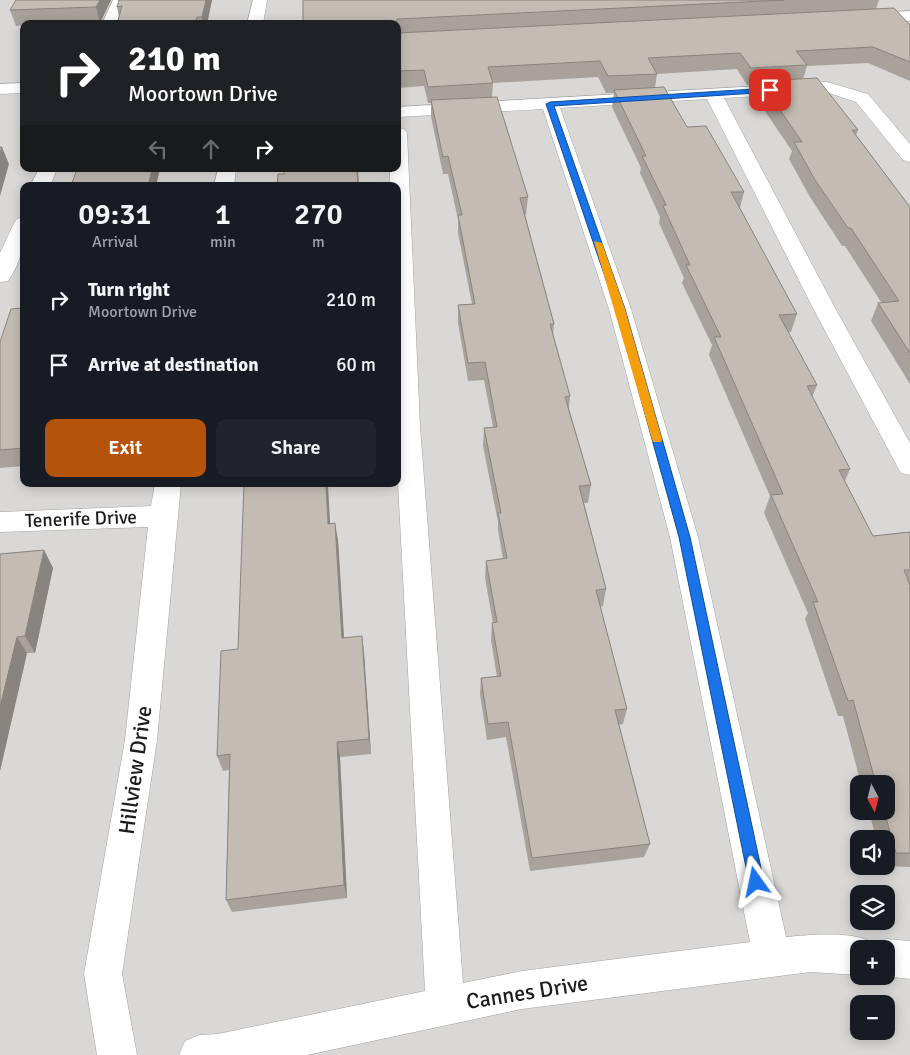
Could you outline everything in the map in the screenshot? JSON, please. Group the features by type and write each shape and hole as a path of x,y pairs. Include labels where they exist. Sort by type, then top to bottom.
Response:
{"street":[{"path":"112,20 120,0"},
{"path":"256,20 260,0"},
{"path":"844,20 910,16"},
{"path":"401,112 827,87 862,98 910,156"},
{"path":"0,89 20,88"},
{"path":"713,94 824,308 910,466"},
{"path":"550,104 620,309 684,537 772,959"},
{"path":"401,231 407,426 445,1006"},
{"path":"0,276 20,232"},
{"name":"Hillview Drive","path":"117,1055 103,974 141,740 162,516 167,487"},
{"name":"Tenerife Drive","path":"0,522 162,516"},
{"name":"Cannes Drive","path":"199,1055 218,1054 522,990 811,953 850,955"},
{"path":"895,959 910,960"}],"shaded area":[{"path":"0,0 910,0 910,1055 0,1055"}],"building":[{"path":"16,0 100,0 96,7 10,10"},
{"path":"119,0 206,0 202,17 197,17 196,20 118,20 122,6 117,7"},
{"path":"303,0 784,0 397,20 303,20"},
{"path":"894,8 910,25 910,62 873,47 796,51 807,65 751,68 740,53 648,58 657,74 608,76 600,61 488,67 493,83 428,87 424,70 401,71 401,33"},
{"path":"817,78 858,130 852,130 910,207 910,353 878,303 899,301 851,228 848,228 815,180 794,142 802,142 760,81"},
{"path":"664,87 687,127 706,126 744,192 731,192 797,314 779,315 817,385 807,386 850,469 839,470 873,536 910,532 910,570 904,570 910,585 910,853 896,853 895,830 889,830 887,820 895,820 895,775 874,775 853,700 848,701 813,602 818,602 771,495 783,494 714,337 721,337 686,265 690,265 663,206 666,205 642,156 646,156 614,90"},
{"path":"497,97 528,197 520,198 554,324 550,324 570,396 565,397 591,485 579,486 606,589 596,590 627,709 615,710 650,844 532,858 508,722 488,724 481,678 501,676 492,623 497,622 486,561 507,558 498,513 501,513 484,428 497,427 485,362 468,363 458,305 475,304 458,215 462,215 448,156 443,157 431,100"},
{"path":"76,172 151,172 149,182 72,182"},
{"path":"284,172 357,172 358,182 277,182 278,174 284,174"},
{"path":"20,308 20,448 0,450 0,342 11,309"},
{"path":"244,487 326,487 328,524 335,523 342,638 362,636 369,739 337,742 344,885 226,900 230,754 217,756 221,651 238,649"},
{"path":"44,550 25,636 17,637 0,707 0,554"}],"slow traffic":[{"path":"597,243 620,309 657,439"}],"route":[{"path":"756,882 684,537 620,309 550,104 770,90"}]}
